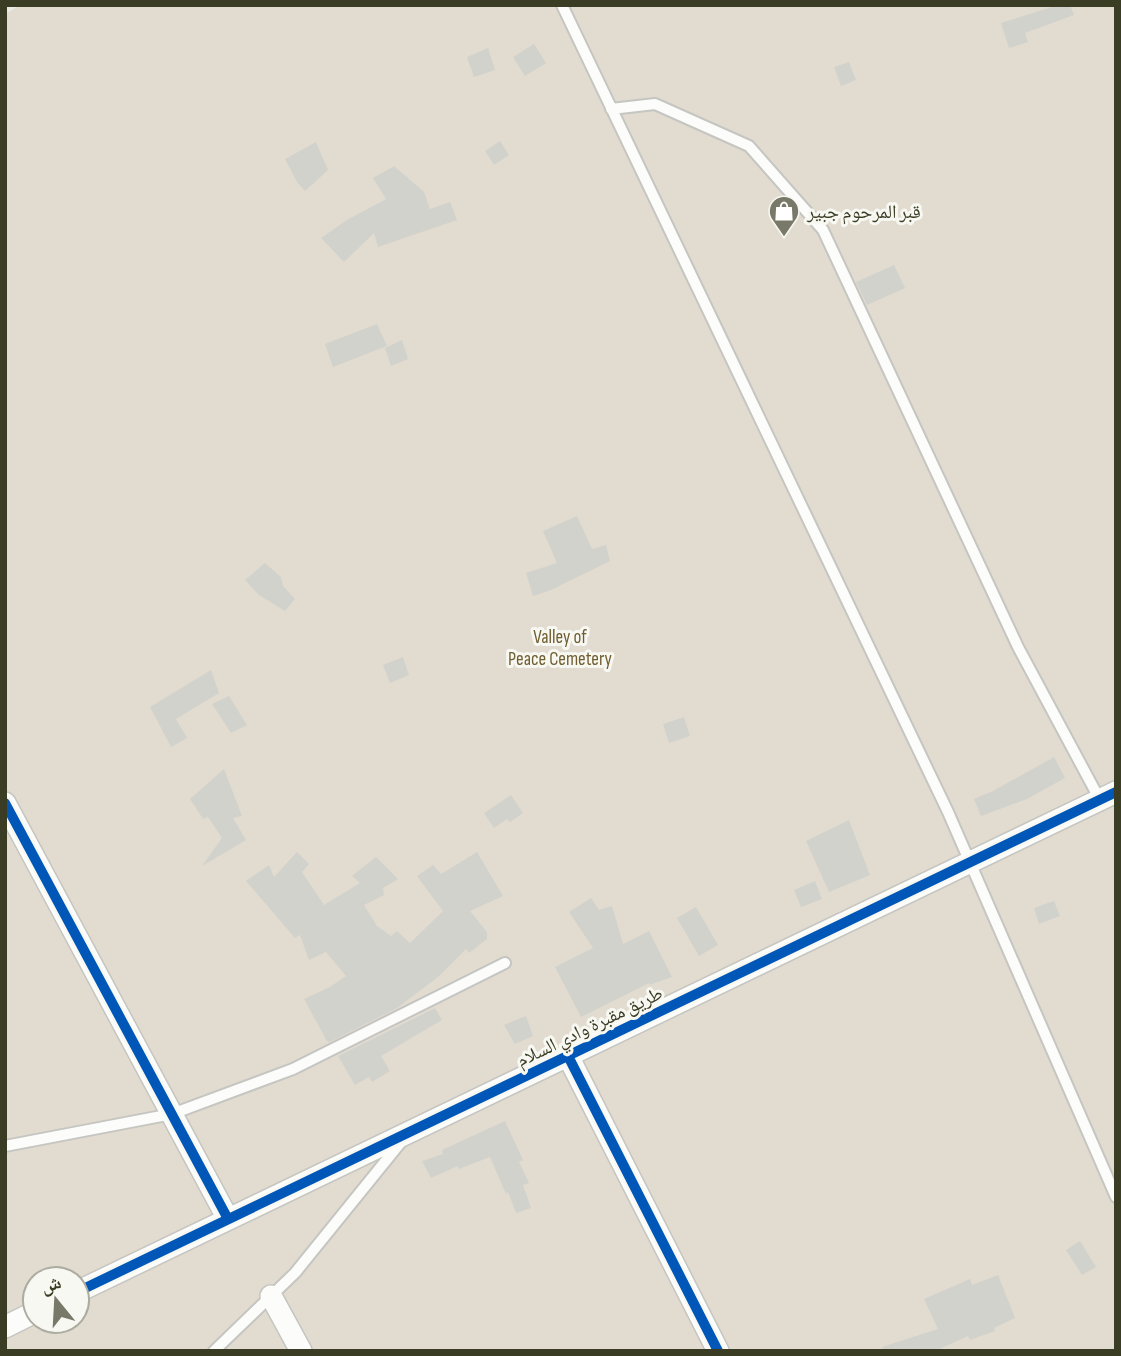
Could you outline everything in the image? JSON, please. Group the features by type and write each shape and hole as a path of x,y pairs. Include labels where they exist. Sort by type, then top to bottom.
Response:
{"street":[{"name":"طريق مقبرة وادي السلام","path":"91,1285 1108,796"},
{"path":"5,803 228,1219"},
{"path":"568,1056 718,1351"},
{"path":"271,1296 302,1351"},
{"path":"5,1327 21,1319"}],"lane":[{"path":"562,5 970,862 1116,1197"},
{"path":"611,109 655,104 749,146 823,230 1018,647 1108,796"},
{"path":"5,1146 172,1114 293,1069 505,963"},
{"path":"214,1351 295,1273 409,1132"}],"green space":[{"name":"Valley of Peace Cemetery","path":"21,5 1116,5 1116,1351 5,1351 5,14"}],"building":[{"path":"1058,5 1070,5 1074,15 1025,33 1028,42 1009,48 1001,23"},
{"path":"534,44 546,63 525,76 513,57"},
{"path":"488,48 495,70 474,77 467,57"},
{"path":"849,62 856,80 841,86 834,67"},
{"path":"500,141 509,155 494,165 485,151"},
{"path":"316,142 328,170 305,191 285,159"},
{"path":"394,166 424,192 430,209 450,202 457,220 378,247 374,233 344,262 321,238 386,199 373,178"},
{"path":"894,265 905,288 867,305 856,282"},
{"path":"377,324 387,346 333,367 325,344"},
{"path":"402,340 408,359 391,366 385,348"},
{"path":"577,516 592,549 606,545 610,561 533,596 526,573 557,563 543,531"},
{"path":"265,563 281,577 283,586 295,599 285,611 259,595 245,580"},
{"path":"403,657 409,675 390,683 383,665"},
{"path":"211,670 219,693 176,719 187,738 171,747 150,707"},
{"path":"229,696 247,725 231,733 212,704"},
{"path":"684,717 690,736 669,743 663,724"},
{"path":"1054,757 1065,778 1027,799 981,816 974,799"},
{"path":"224,769 242,816 233,818 246,840 202,866 222,838 208,817 203,819 190,799"},
{"path":"511,795 523,813 494,828 484,813"},
{"path":"849,820 870,875 829,892 806,841"},
{"path":"297,852 309,864 302,872 324,905 360,883 352,876 376,857 398,879 383,888 384,895 364,905 377,926 391,936 397,931 410,943 443,911 417,876 433,865 441,874 477,852 503,896 470,911 487,932 487,939 469,953 466,949 438,977 397,1008 330,1042 304,999 346,976 326,952 309,960 300,935 295,938 246,881 269,865 274,877"},
{"path":"815,881 822,899 801,907 794,890"},
{"path":"591,898 599,910 612,906 623,944 649,931 672,977 649,983 581,1017 555,967 593,948 569,912"},
{"path":"1054,901 1060,916 1039,924 1034,908"},
{"path":"696,907 718,945 699,956 677,918"},
{"path":"435,1008 442,1020 381,1056 390,1071 372,1082 369,1077 355,1085 338,1056"},
{"path":"526,1016 533,1036 515,1044 504,1025"},
{"path":"505,1121 523,1160 519,1162 529,1183 523,1185 531,1208 516,1213 490,1157 459,1169 458,1166 431,1178 422,1161 443,1154 442,1150"},
{"path":"1080,1241 1096,1267 1082,1275 1066,1250"},
{"path":"998,1275 1015,1318 994,1328 995,1331 970,1340 968,1336 935,1351 883,1351 882,1347 938,1329 924,1299 970,1279 972,1285"}],"cycle path":[{"path":"91,1285 1116,792"},
{"path":"5,803 228,1219"},
{"path":"568,1056 718,1351"}],"place":[{"name":"قبر المرحوم جبير","path":"784,238"}]}
